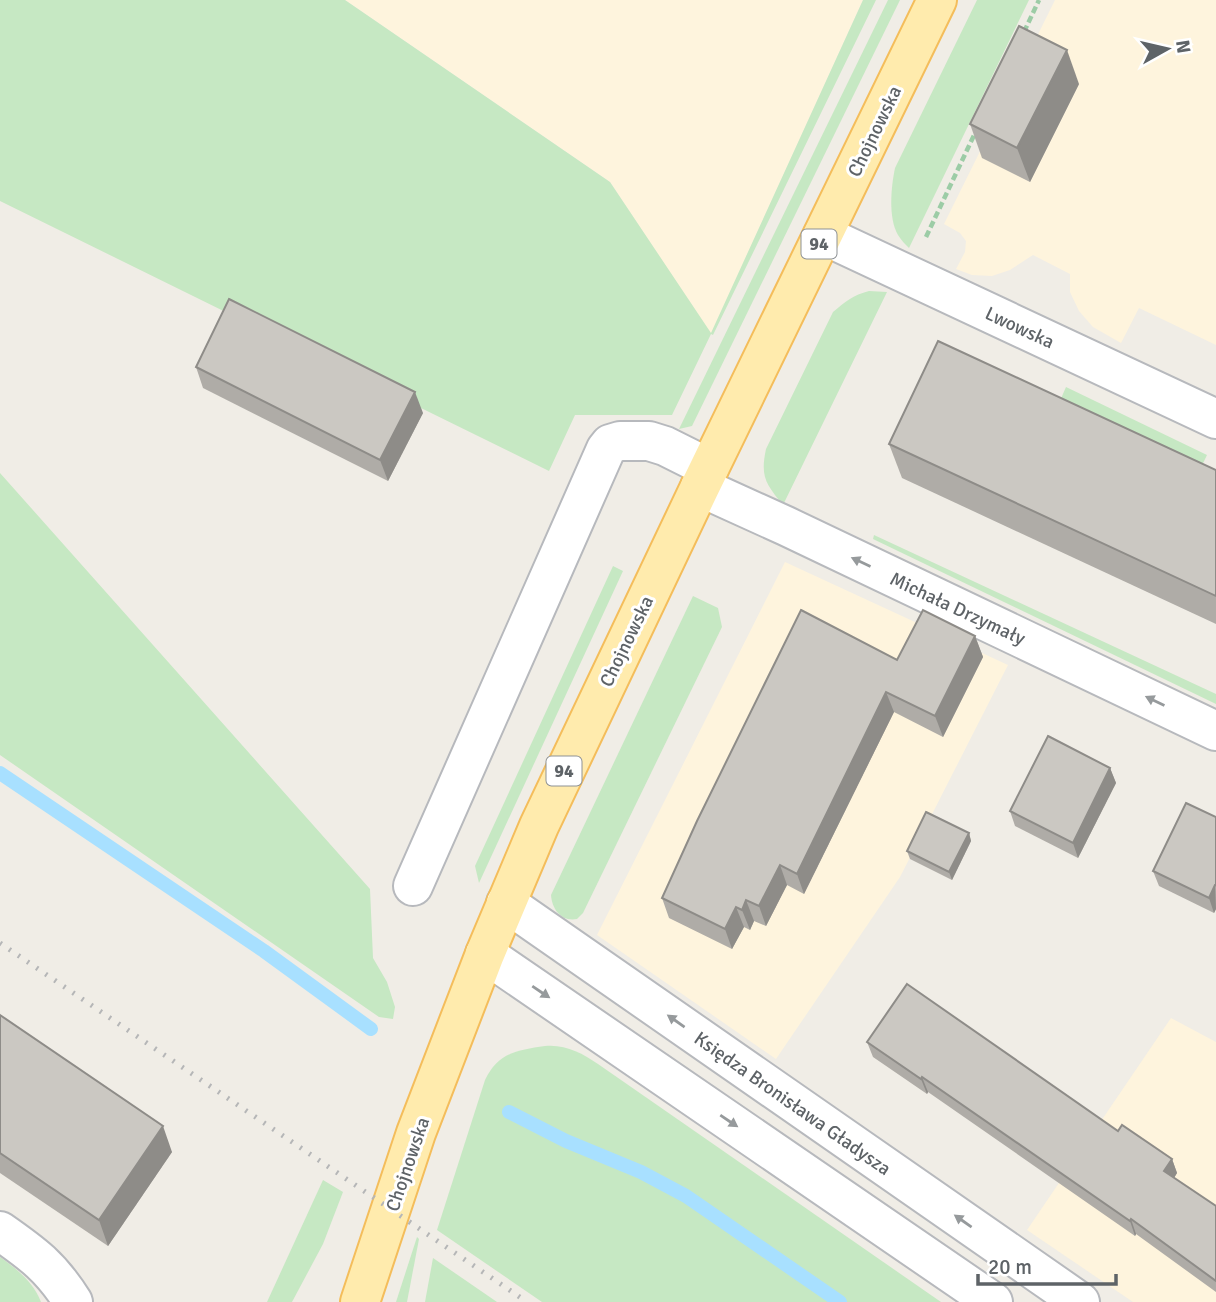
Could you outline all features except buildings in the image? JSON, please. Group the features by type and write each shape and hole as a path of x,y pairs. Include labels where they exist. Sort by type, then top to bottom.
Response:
{"main road":[{"name":"Chojnowska","path":"360,1302 416,1133 506,902 550,802 937,0"}],"street":[{"name":"Lwowska","path":"823,235 1216,419"},
{"name":"Michała Drzymały","path":"412,887 606,449 610,444 620,441 649,441 665,446 705,477 786,526 1216,731"},
{"name":"Księdza Bronisława Gładysza","path":"506,902 1080,1302"},
{"path":"485,954 993,1302"},
{"path":"0,1231 40,1260 73,1302"}],"path":[{"path":"1021,37 1039,0"},
{"path":"908,275 979,125"}],"shaded area":[{"path":"345,0 863,0 711,334 610,182"},
{"path":"1055,0 1216,0 1216,345 1139,308 1121,343 1093,327 1079,311 1070,292 1070,274 1033,255 1010,270 992,276 972,275 956,269 965,252 966,241 960,233 944,224"},
{"path":"785,562 1008,665 900,877 776,1059 597,935"},
{"path":"1171,1018 1216,1042 1216,1302 1133,1302 1027,1230"}],"green space":[{"path":"0,0 345,0 610,182 711,333 863,0 876,0 672,415 575,415 549,471 0,201"},
{"path":"888,0 900,0 692,426 679,429"},
{"path":"977,0 1029,0 909,248 898,235 893,220 895,168"},
{"path":"869,291 887,292 783,505 766,480 766,449 833,312 845,302"},
{"path":"1066,387 1207,455 1194,482 1053,417"},
{"path":"0,473 370,889 373,958 387,982 395,1007 393,1019 379,1017 0,755"},
{"path":"874,535 1216,694 1216,704 873,539"},
{"path":"613,566 623,571 479,883 475,866"},
{"path":"693,596 718,608 722,627 583,913 577,919 566,918 555,910 551,895"},
{"path":"545,1046 566,1048 592,1060 941,1302 542,1302 437,1230 490,1071 509,1054"},
{"path":"323,1180 343,1192 323,1244 292,1302 267,1302"},
{"path":"417,1237 419,1239 407,1302 396,1302"},
{"path":"0,1257 24,1277 41,1302 0,1302"},
{"path":"433,1258 497,1302 425,1302"}],"waterway":[{"path":"0,773 264,951 371,1029"},
{"path":"509,1112 566,1141 641,1172 686,1196 840,1302"}],"railway":[{"path":"0,943 527,1302"}]}
